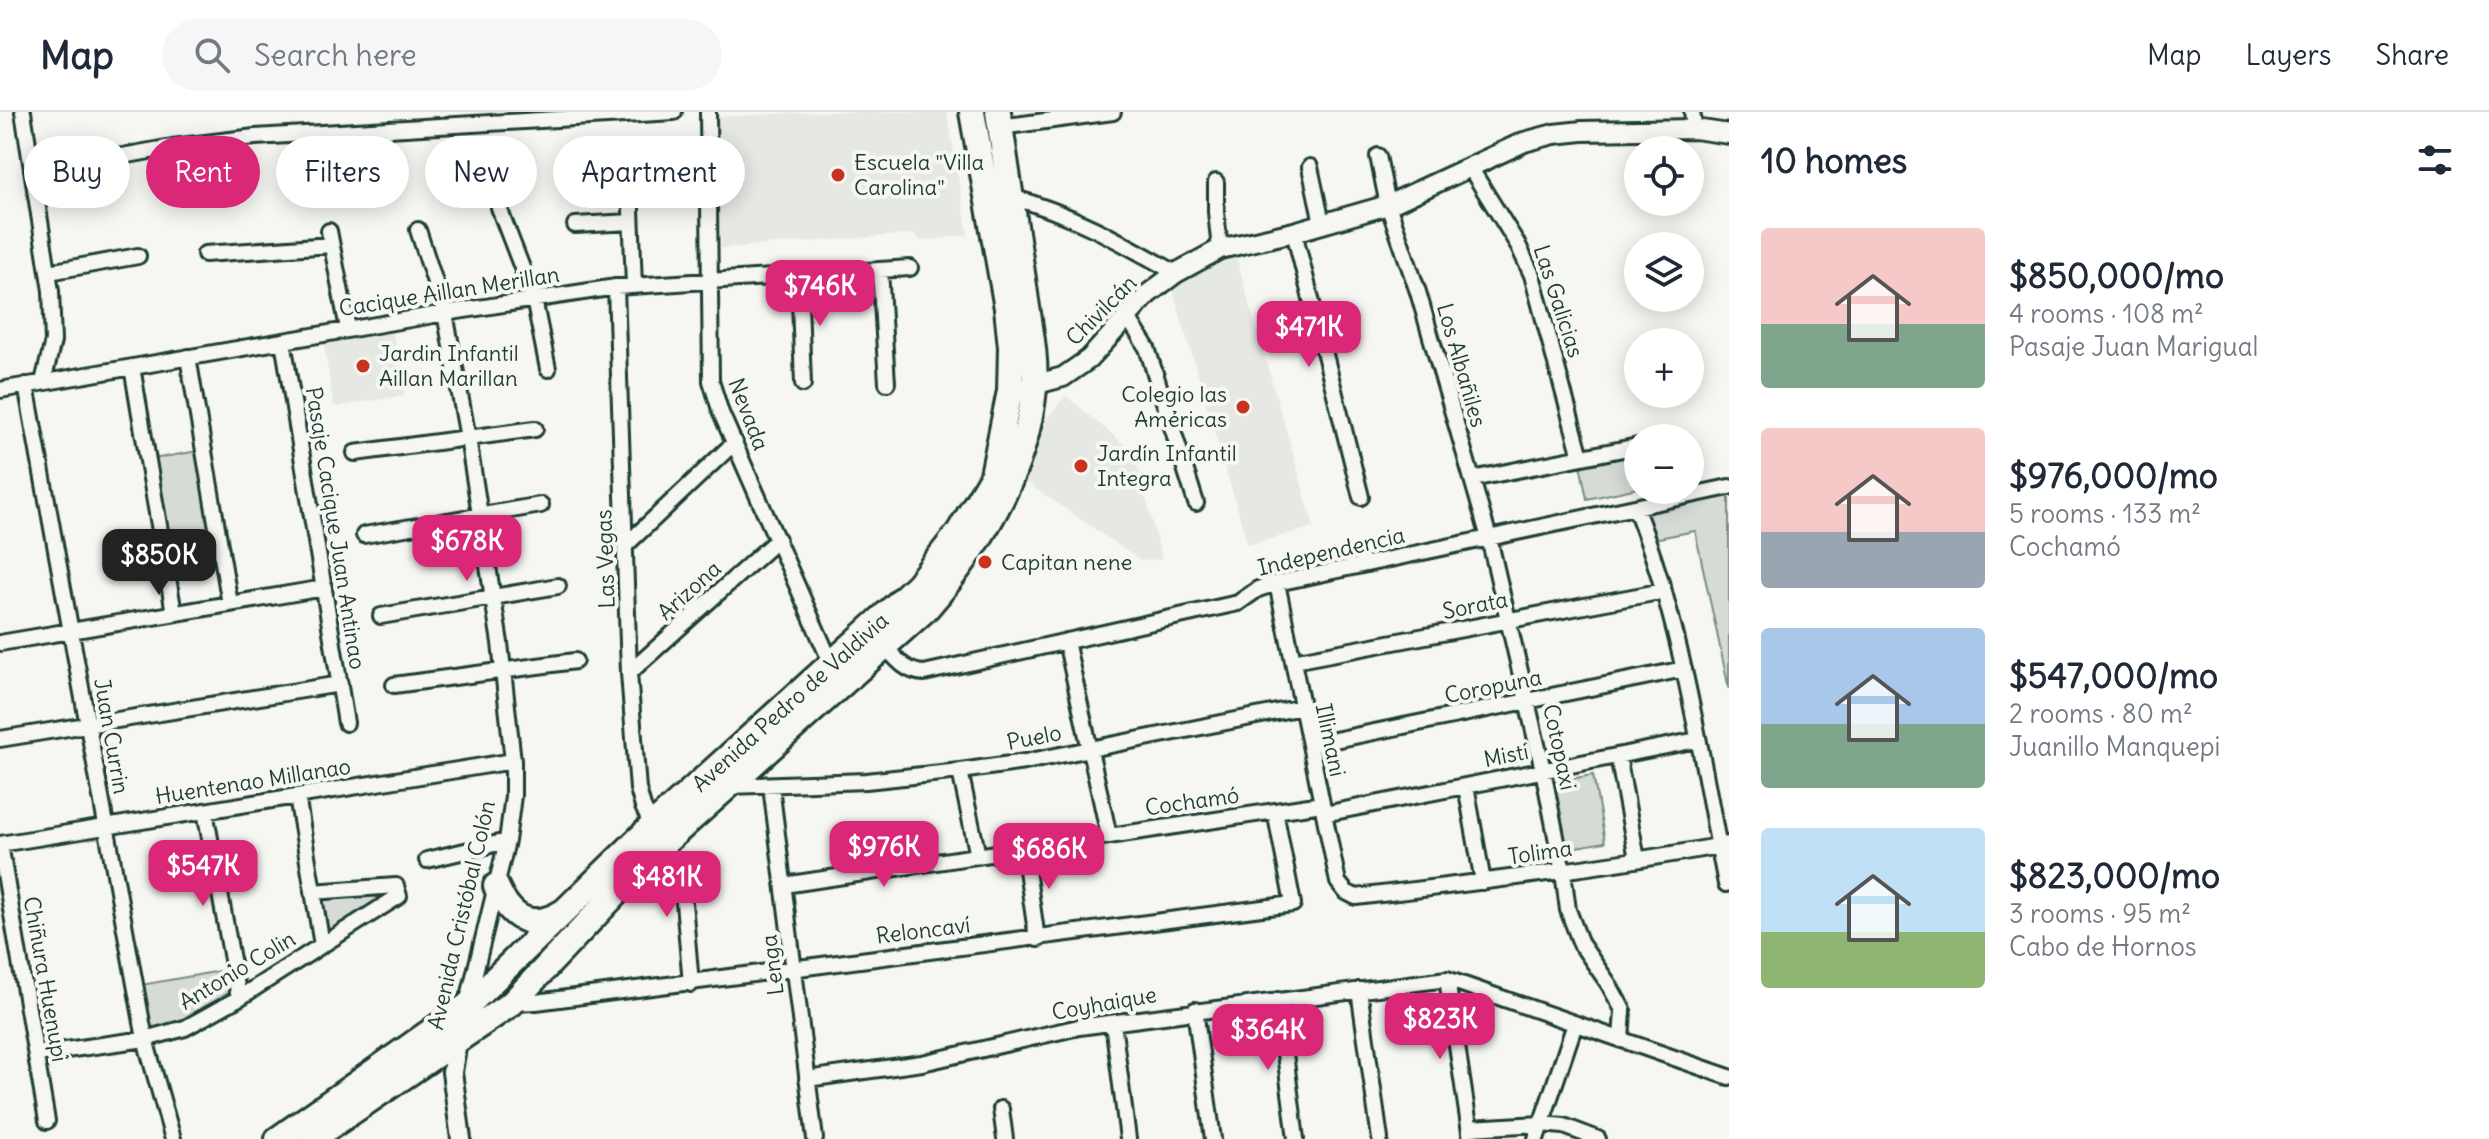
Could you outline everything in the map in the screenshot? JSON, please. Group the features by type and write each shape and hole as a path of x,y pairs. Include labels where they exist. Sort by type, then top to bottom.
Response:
{"main road":[{"name":"Avenida Pedro de Valdivia","path":"312,1139 512,1003 656,836 728,786 878,638 977,504 993,475 1010,391 1011,347 1007,308 972,112"},
{"name":"Avenida Pedro de Valdivia","path":"278,1139 467,1006 572,906 656,836 832,665 916,619 944,588 976,544 1018,457 1032,409 1034,385 1031,334 999,120"},
{"path":"496,886 512,913 527,920 547,919 572,906"}],"street":[{"path":"23,112 27,136"},
{"path":"130,155 255,137 464,118 674,112"},
{"name":"Nevada","path":"708,112 711,381 721,413 832,665"},
{"path":"999,120 1113,112"},
{"name":"Chivilcán","path":"1010,391 1063,377 1089,359 1148,294 1176,273 1220,249 1388,205 1524,142 1554,134 1694,121 1729,134"},
{"path":"1378,156 1388,205"},
{"path":"1310,167 1322,223"},
{"name":"Las Galicias","path":"1471,169 1518,245 1532,275 1581,457"},
{"path":"1216,182 1220,249"},
{"path":"1011,197 1093,227 1176,273"},
{"name":"Los Albañiles","path":"1388,205 1418,292 1489,538"},
{"path":"39,208 49,272 53,341 43,382"},
{"path":"499,208 534,299 548,369"},
{"path":"631,208 634,285"},
{"path":"575,225 631,222"},
{"name":"Avenida Cristóbal Colón","path":"418,230 445,313 468,438 494,597 513,761 513,796 507,841 455,1043 452,1072 461,1139"},
{"path":"1294,232 1361,497"},
{"path":"205,254 330,238 348,329"},
{"path":"49,272 138,256"},
{"name":"Cacique Aillan Merillan","path":"0,390 348,329 616,287 910,268"},
{"path":"880,270 887,383"},
{"path":"799,274 803,384"},
{"name":"Las Vegas","path":"616,287 629,673 638,789 656,836 682,879 691,984"},
{"path":"1127,316 1147,348 1196,503"},
{"name":"Pasaje Cacique Juan Antinao","path":"283,341 346,723"},
{"path":"188,357 230,604"},
{"path":"132,367 174,613"},
{"name":"Juan Currin","path":"26,385 145,1039 173,1139"},
{"path":"355,453 535,429"},
{"path":"627,544 735,442"},
{"path":"1472,479 1624,449"},
{"name":"Independencia","path":"878,638 901,663 913,672 924,673 1238,603 1258,589 1277,583 1635,507 1728,491"},
{"path":"364,535 541,505"},
{"path":"1635,507 1664,591 1684,669 1697,740 1724,845 1726,884"},
{"name":"Cotopaxi","path":"1489,538 1543,770 1568,910 1573,927 1623,1010 1621,1040"},
{"name":"Arizona","path":"629,673 778,539"},
{"name":"Illimani","path":"1277,583 1338,882 1346,892 1356,897"},
{"path":"381,616 558,586"},
{"path":"0,643 324,588"},
{"name":"Sorata","path":"1293,661 1664,591"},
{"path":"1066,641 1109,836"},
{"path":"394,685 575,661"},
{"name":"Coropuna","path":"1310,745 1684,669"},
{"path":"0,739 340,684"},
{"name":"Puelo","path":"728,786 866,781 960,771 1025,762 1302,707"},
{"name":"Misti","path":"1323,809 1466,786 1697,740"},
{"path":"1618,756 1637,859"},
{"name":"Huentenao Millanao","path":"0,844 513,761"},
{"path":"960,771 978,856"},
{"name":"Lenga","path":"771,786 815,1139"},
{"path":"1466,786 1483,882"},
{"path":"297,796 322,945"},
{"name":"Cochamó","path":"784,885 1275,811 1323,809"},
{"path":"205,811 239,998"},
{"name":"Reloncaví","path":"512,1003 691,984 1293,904 1275,811"},
{"path":"427,860 507,841"},
{"name":"Chiñura Huenupi","path":"0,844 47,1121"},
{"name":"Tolima","path":"1356,897 1563,872 1724,845"},
{"path":"1024,849 1037,939"},
{"name":"Antonio Colin","path":"37,1054 145,1039 185,1028 239,998 399,896 396,886 312,892"},
{"path":"1447,979 1470,1134 1541,1124 1564,1126 1598,1139"},
{"name":"Coyhaique","path":"807,1079 922,1063 1079,1027 1447,979 1729,1077"},
{"path":"1359,990 1380,1139"},
{"path":"1278,1000 1296,1139"},
{"path":"1195,1010 1213,1139"},
{"path":"1113,1023 1128,1139"},
{"path":"1536,1139 1575,1024"},
{"path":"1001,1109 1005,1139"}],"shaded area":[{"name":"Escuela \"Villa Carolina\"","path":"821,112 947,112 968,235 922,241 913,234 721,248 719,208 745,208 745,136 717,136 716,117"},
{"name":"Colegio las Américas","path":"1235,254 1314,527 1248,545 1172,287 1221,258"},
{"name":"Jardin Infantil Aillan Marillan","path":"391,325 405,395 334,407 323,338"},
{"name":"Jardín Infantil Integra","path":"1066,396 1134,453 1162,559 1141,561 1022,479 1039,427"},
{"path":"198,451 213,540 169,548 153,459"},
{"path":"1624,454 1624,491 1587,499 1580,464"},
{"path":"1726,488 1729,499 1729,689 1695,531 1648,540 1635,507 1704,504 1704,493"},
{"path":"1593,775 1605,842 1565,849 1553,782"},
{"path":"392,892 324,935 318,899"},
{"path":"226,970 231,995 185,1022 150,1031 141,985"}],"place":[{"name":"Escuela \"Villa Carolina\"","path":"838,175"},
{"name":"Jardin Infantil Aillan Marillan","path":"363,366"},
{"name":"Colegio las Américas","path":"1243,407"},
{"name":"Jardín Infantil Integra","path":"1081,466"},
{"name":"Capitan nene","path":"985,562"}]}
